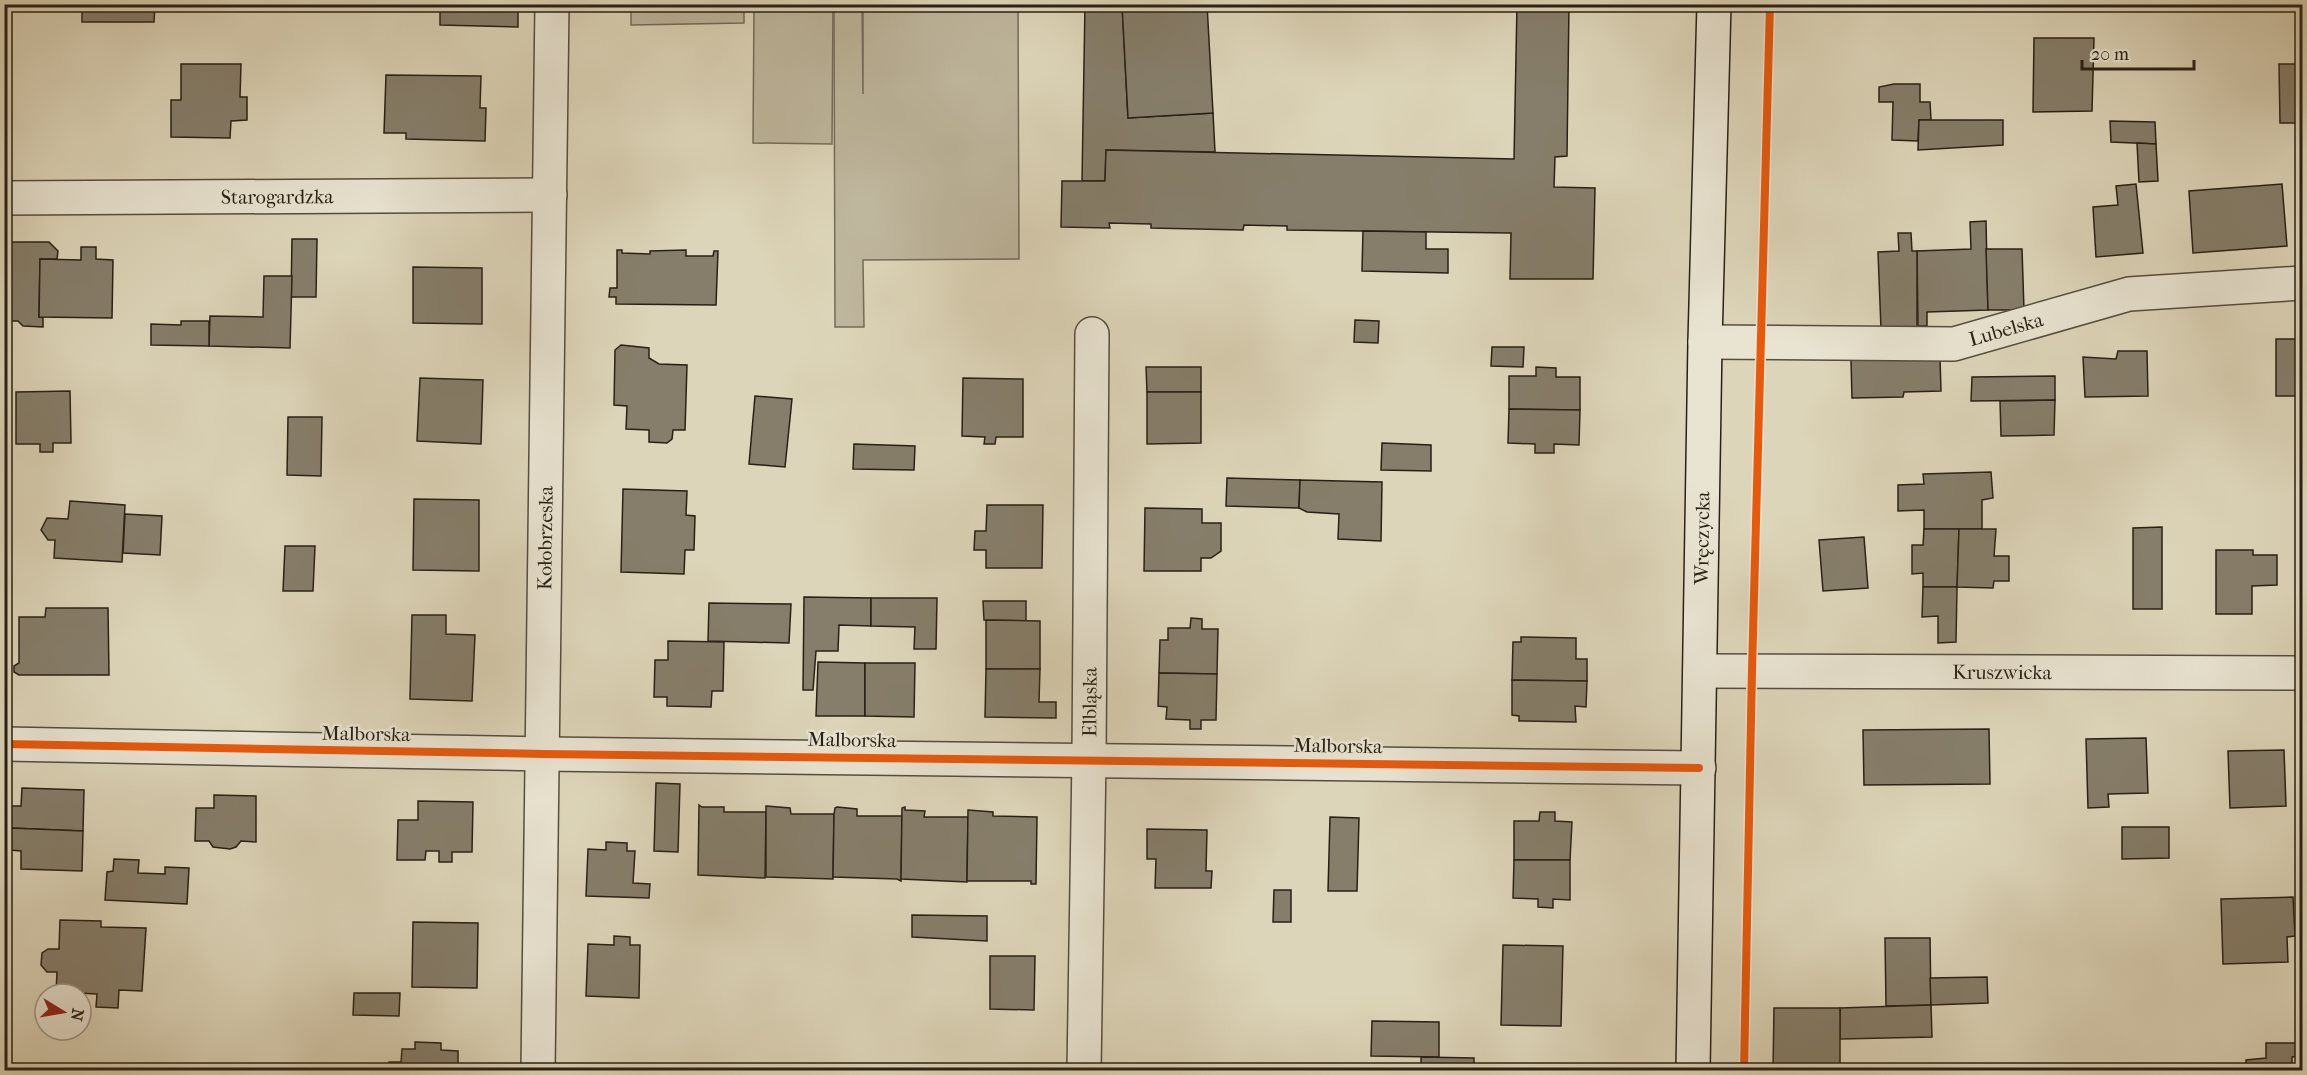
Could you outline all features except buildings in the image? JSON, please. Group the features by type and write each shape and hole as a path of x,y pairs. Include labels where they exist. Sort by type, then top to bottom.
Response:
{"street":[{"name":"Kołobrzeska","path":"538,1071 544,753 552,4"},
{"name":"Wręczycka","path":"1693,1071 1705,342 1714,4"},
{"name":"Starogardzka","path":"4,198 550,195"},
{"name":"Lubelska","path":"1705,342 1954,344 2129,294 2302,283"},
{"name":"Elbląska","path":"1084,1071 1092,334"},
{"name":"Kruszwicka","path":"1700,671 2302,674"},
{"name":"Malborska","path":"4,744 1699,768"}],"shaded area":[{"path":"631,5 744,5 744,23 631,25"},
{"path":"754,5 833,5 832,144 753,143"},
{"path":"834,5 862,5 863,94 863,5 1018,5 1019,259 863,260 864,327 835,327"}],"cycle path":[{"path":"1744,1070 1770,4"},
{"path":"4,744 544,754 1699,768"}]}
